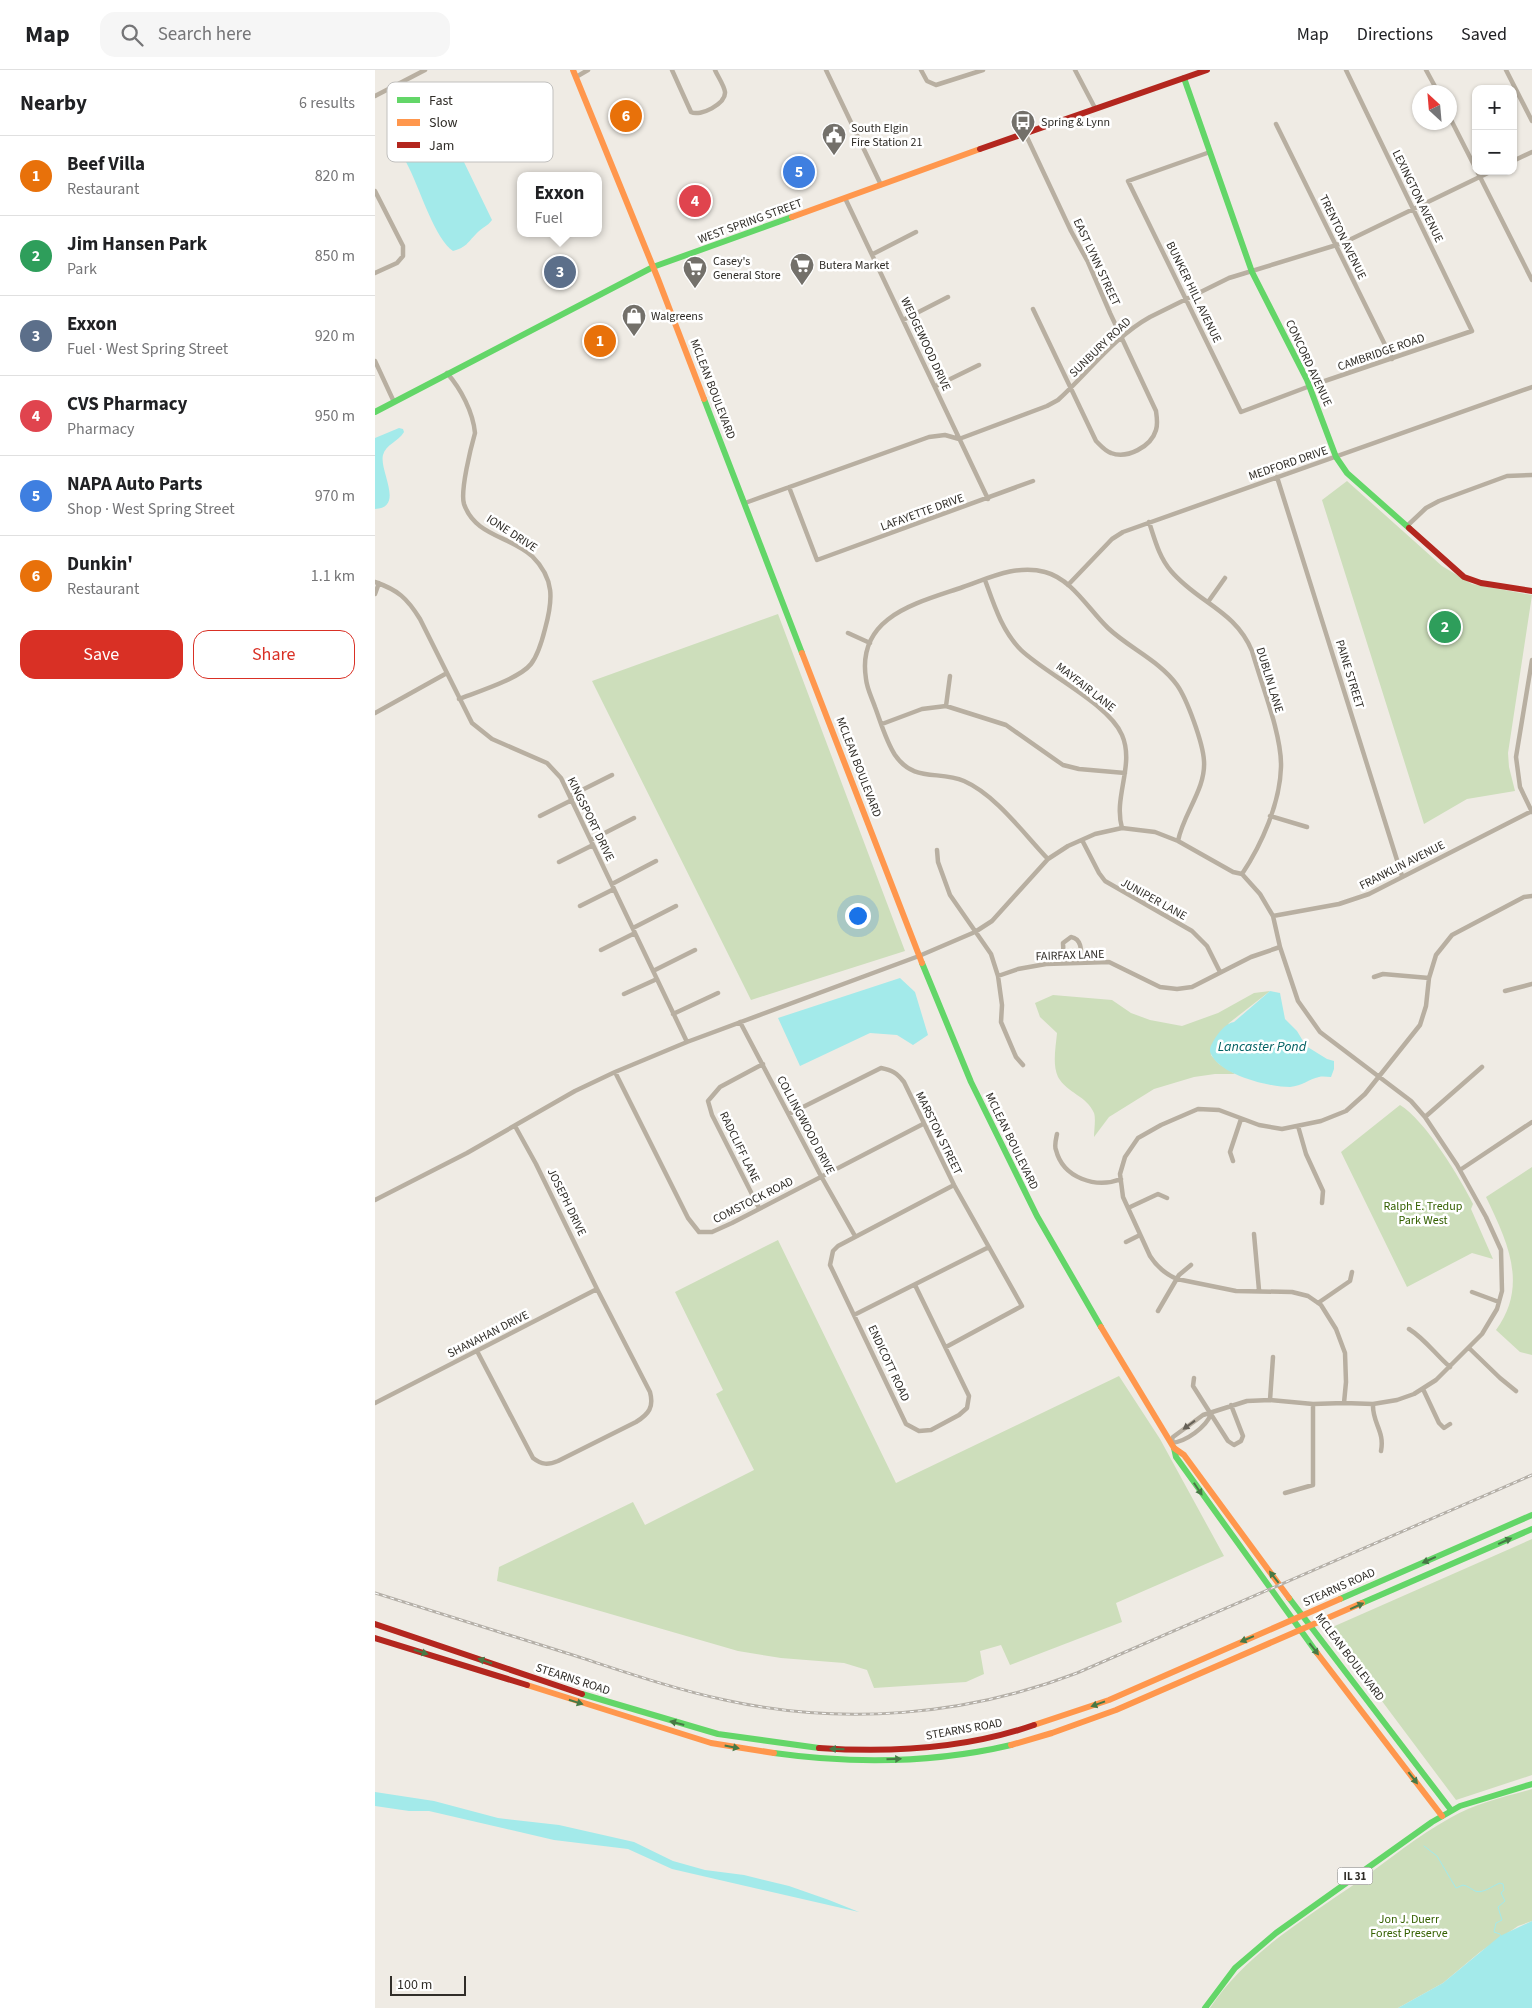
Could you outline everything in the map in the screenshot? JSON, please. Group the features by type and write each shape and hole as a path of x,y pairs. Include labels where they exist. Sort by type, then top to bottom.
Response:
{"main road":[{"name":"WEST SPRING STREET","path":"375,412 653,267 1095,108 1207,70"},
{"name":"MCLEAN BOULEVARD","path":"575,73 745,503 919,956 971,1082 1037,1216 1134,1385 1173,1445 1177,1457 1208,1504 1300,1631 1442,1816"},
{"name":"CONCORD AVENUE","path":"1184,78 1252,272 1309,386 1335,457 1347,473 1464,576 1481,583 1532,591"},
{"name":"MCLEAN BOULEVARD","path":"1173,1445 1184,1455 1248,1544 1451,1810"},
{"name":"STEARNS ROAD","path":"375,1624 563,1688 717,1734 821,1748 891,1750 980,1740 1066,1716 1136,1689 1229,1646 1304,1615 1532,1514"},
{"name":"STEARNS ROAD","path":"375,1638 711,1742 761,1752 837,1760 935,1757 986,1750 1020,1742 1068,1728 1117,1710 1532,1529"},
{"name":"IL 31","path":"1205,2008 1235,1968 1276,1933 1331,1892 1451,1810 1483,1798 1532,1784"}],"street":[{"path":"402,82 425,70"},
{"path":"575,73 588,70"},
{"path":"672,70 691,112 694,114 700,114 721,102 724,98 725,93 715,70"},
{"path":"826,70 881,185"},
{"path":"921,70 924,77 932,84 941,85 983,70"},
{"path":"1075,70 1095,108"},
{"name":"LEXINGTON AVENUE","path":"1346,70 1472,331"},
{"path":"1426,70 1434,85"},
{"path":"1506,70 1532,121"},
{"path":"375,96 387,90"},
{"name":"TRENTON AVENUE","path":"1276,124 1392,359"},
{"path":"1456,130 1472,162"},
{"name":"EAST LYNN STREET","path":"1025,133 1071,232 1088,262 1121,338 1156,411 1158,421 1156,431 1151,440 1145,446 1130,453 1121,455 1109,452 1096,441 1071,388"},
{"name":"BUNKER HILL AVENUE","path":"1209,152 1128,181 1241,412"},
{"path":"1517,159 1532,152"},
{"name":"SUNBURY ROAD","path":"745,503 929,437 945,435 959,439 1047,406 1058,400 1121,338 1139,323 1229,278 1336,246 1484,175"},
{"path":"1480,177 1532,280"},
{"path":"375,191 403,246 403,256 397,263 375,273"},
{"name":"WEDGEWOOD DRIVE","path":"845,198 936,386 988,499"},
{"path":"873,254 915,232"},
{"path":"903,320 948,297"},
{"path":"1033,308 1071,388"},
{"name":"CAMBRIDGE ROAD","path":"1241,412 1309,386 1472,331"},
{"path":"375,361 394,402"},
{"path":"936,386 979,364"},
{"name":"IONE DRIVE","path":"447,374 455,382 469,411 475,433 464,488 464,502 471,517 485,531 531,555 543,570 551,587 552,605 541,645 530,665 517,674 459,699"},
{"name":"MEDFORD DRIVE","path":"1068,585 1113,539 1123,532 1532,388"},
{"path":"1407,526 1426,508 1439,501 1507,476 1532,475"},
{"name":"PAINE STREET","path":"1277,477 1402,876"},
{"name":"LAFAYETTE DRIVE","path":"789,487 817,559 988,499 1033,481"},
{"name":"DUBLIN LANE","path":"1149,522 1159,554 1170,570 1182,583 1236,624 1247,638 1279,742 1281,766 1279,790 1257,848 1242,874"},
{"path":"1048,859 991,798 972,785 956,778 923,775 903,764 891,748 866,680 865,660 870,643 883,624 897,612 1015,570 1032,570 1056,576 1068,585 1109,630 1164,670 1177,684 1185,697 1205,761 1203,778 1177,841"},
{"path":"1208,602 1225,578"},
{"name":"MAYFAIR LANE","path":"985,580 1002,624 1014,642 1027,655 1108,715 1121,731 1126,752 1125,773 1119,809 1122,828"},
{"path":"375,594 377,582"},
{"name":"KINGSPORT DRIVE","path":"377,582 399,591 411,604 472,723 493,739 547,763 561,778 687,1042"},
{"path":"848,633 870,643"},
{"path":"1532,660 1517,757 1520,787 1532,811"},
{"path":"375,713 447,673"},
{"path":"947,706 950,676"},
{"path":"882,724 922,709 947,706 1006,725 1063,766 1125,773"},
{"path":"539,816 612,775"},
{"name":"FRANKLIN AVENUE","path":"1273,916 1346,902 1369,894 1532,811"},
{"path":"1270,816 1307,826"},
{"path":"559,862 634,818"},
{"path":"375,1200 515,1126 575,1091 615,1072 687,1042 919,956 975,932 992,921 1048,859 1082,840 1107,830 1122,828 1155,832 1177,841 1233,872 1242,874 1260,894 1273,916 1280,947 1298,1001 1320,1032 1411,1101 1425,1117 1460,1170 1501,1250 1502,1284 1499,1302 1491,1321 1450,1368 1423,1389 1397,1400 1373,1404 1313,1404 1270,1400 1247,1401 1203,1415 1173,1437 1173,1445"},
{"name":"JUNIPER LANE","path":"1082,840 1105,881 1192,931 1207,946 1220,972"},
{"path":"937,850 938,862 950,895 991,954 998,976 1001,1022 1016,1057 1023,1065"},
{"path":"580,906 656,861"},
{"path":"1344,1403 1346,1382 1345,1353 1336,1329 1318,1303 1308,1296 1292,1292 1236,1291 1169,1276 1155,1263 1123,1197 1120,1174 1122,1165 1133,1144 1145,1133 1191,1111 1205,1108 1219,1110 1275,1128 1321,1121 1346,1111 1365,1094 1420,1025 1426,1006 1429,978 1436,954 1452,935 1524,897 1532,896"},
{"path":"601,950 676,906"},
{"path":"1063,963 1063,943 1071,938 1076,938 1079,942 1081,963"},
{"name":"FAIRFAX LANE","path":"998,976 1027,967 1046,964 1109,962 1160,987 1177,989 1192,987 1251,957 1280,947"},
{"path":"653,971 695,950"},
{"path":"1374,977 1383,974 1429,978"},
{"path":"624,994 657,979"},
{"path":"1505,991 1532,984"},
{"path":"673,1014 718,993"},
{"name":"COLLINGWOOD DRIVE","path":"740,1022 821,1176 855,1236"},
{"name":"RADCLIFF LANE","path":"759,1208 712,1116 708,1101 720,1087 763,1064"},
{"path":"1425,1117 1482,1067"},
{"name":"MARSTON STREET","path":"789,1114 881,1068 890,1069 898,1075 954,1185 1021,1306 946,1347"},
{"name":"COMSTOCK ROAD","path":"615,1072 688,1218 699,1232 712,1232 923,1124"},
{"path":"1233,1161 1230,1152 1241,1118"},
{"path":"1460,1170 1532,1122"},
{"name":"JOSEPH DRIVE","path":"515,1126 537,1164 597,1289"},
{"path":"1298,1126 1306,1154 1323,1191 1322,1203"},
{"path":"1057,1134 1055,1149 1067,1170 1081,1179 1097,1182 1114,1182 1121,1179"},
{"name":"ENDICOTT ROAD","path":"915,1285 969,1396 967,1408 959,1415 931,1430 919,1431 907,1424 830,1265 833,1251 838,1246 954,1185"},
{"path":"1128,1208 1158,1194 1167,1198"},
{"path":"1254,1234 1259,1290"},
{"path":"1126,1242 1140,1235"},
{"path":"854,1314 989,1247"},
{"path":"1158,1311 1179,1275 1191,1266"},
{"path":"1318,1303 1350,1281 1352,1272"},
{"path":"477,1351 533,1458 542,1464 553,1463 636,1422 650,1410 652,1400 650,1392 597,1289"},
{"name":"SHANAHAN DRIVE","path":"375,1403 597,1289"},
{"path":"1472,1292 1499,1302"},
{"path":"1409,1329 1420,1336 1450,1368"},
{"path":"1469,1348 1500,1378 1517,1391"},
{"path":"1270,1400 1273,1357"},
{"path":"1195,1378 1193,1386 1231,1444 1236,1444 1241,1441 1243,1436 1231,1405"},
{"path":"1423,1389 1439,1423 1444,1428 1450,1424"},
{"path":"1285,1493 1313,1485 1313,1404"},
{"path":"1373,1404 1375,1418 1383,1438 1381,1451"},
{"path":"1173,1445 1208,1422 1211,1414"}],"green space":[{"path":"1347,481 1442,566 1472,584 1532,595 1508,753 1509,767 1515,791 1467,799 1424,824 1322,500"},
{"path":"778,614 905,951 751,1000 592,681"},
{"path":"1270,991 1229,1023 1211,1055 1219,1064 1235,1074 1194,1077 1154,1089 1109,1117 1094,1137 1094,1113 1087,1102 1066,1087 1058,1077 1055,1061 1057,1033 1040,1017 1035,1003 1053,995 1112,1000 1131,1013 1150,1020 1182,1026 1218,1013 1254,993"},
{"name":"Ralph E. Tredup Park West","path":"1400,1105 1410,1112 1431,1136 1460,1180 1473,1204 1471,1209 1493,1259 1472,1253 1407,1287 1341,1152"},
{"path":"1532,1167 1532,1355 1520,1352 1496,1330 1506,1313 1513,1280 1507,1247 1486,1197"},
{"path":"778,1240 896,1483 1119,1376 1160,1439 1224,1556 1116,1603 1122,1622 1010,1665 1001,1645 980,1651 984,1674 966,1682 874,1688 867,1670 844,1663 781,1658 738,1651 497,1581 499,1567 633,1502 645,1525 754,1470 716,1394 723,1390 675,1292"},
{"path":"1532,1539 1532,1775 1456,1800 1328,1629"},
{"name":"Jon J. Duerr Forest Preserve","path":"1532,1789 1532,1921 1518,1926 1480,1952 1443,1983 1398,2008 1210,2008 1225,1988 1260,1953 1416,1839 1469,1808"}],"water":[{"path":"406,162 464,162 492,220 464,246 453,251 441,237 435,226"},
{"path":"399,428 403,429 404,432 387,448 383,455 390,495 388,502 384,507 375,509 375,438"},
{"path":"900,978 915,992 928,1035 913,1045 897,1035 870,1033 800,1066 778,1018"},
{"name":"Lancaster Pond","path":"1270,991 1280,993 1285,1019 1297,1031 1306,1046 1327,1059 1334,1061 1331,1077 1319,1077 1290,1087 1270,1085 1234,1074 1224,1068 1211,1054 1211,1045 1225,1026 1234,1022"},
{"path":"375,1792 434,1801 498,1818 559,1825 634,1842 673,1861 705,1870 744,1875 789,1886 859,1912 672,1869 628,1849 554,1840 429,1811 409,1811 375,1806"},
{"path":"1532,1921 1532,2008 1398,2008 1443,1983 1500,1936"}],"waterway":[{"path":"1424,1846 1437,1856 1456,1888 1463,1885 1478,1892 1500,1883 1503,1884 1504,1890 1501,1893 1505,1901 1498,1907 1502,1920 1496,1923 1494,1932 1500,1934 1501,1938"}],"railway":[{"path":"375,1593 650,1680 725,1700 769,1708 814,1713 903,1712 991,1699 1035,1688 1077,1673 1532,1475"}],"traffic: fast":[{"path":"1184,78 1252,272 1307,380 1336,457 1347,473 1409,528"},
{"path":"375,412 653,267 792,217"},
{"path":"704,399 802,653"},
{"path":"922,963 971,1082 1037,1216 1101,1327"},
{"path":"1174,1448 1176,1457 1317,1653"},
{"path":"1340,1599 1532,1515"},
{"path":"1362,1603 1532,1529"},
{"path":"1289,1598 1451,1810"},
{"path":"582,1694 718,1734 819,1748"},
{"path":"774,1753 833,1759 893,1760 952,1755 1011,1745"},
{"path":"1205,2008 1235,1968 1276,1933 1432,1822 1460,1806 1532,1784"}],"traffic: slow":[{"path":"573,70 658,279 704,399"},
{"path":"792,217 980,149"},
{"path":"802,653 922,963"},
{"path":"1101,1327 1174,1448 1184,1455 1289,1598"},
{"path":"1034,1725 1109,1700 1340,1599"},
{"path":"1011,1745 1052,1733 1116,1710 1362,1603"},
{"path":"1317,1653 1442,1816"},
{"path":"527,1685 711,1743 774,1753"}],"traffic: jam":[{"path":"980,149 1207,70"},
{"path":"1409,528 1464,577 1481,583 1532,591"},
{"path":"375,1624 582,1694"},
{"path":"375,1638 527,1685"},
{"path":"819,1748 873,1750 928,1747 981,1739 1034,1725"}],"place":[{"name":"Dunkin'","path":"626,116"},
{"name":"Spring & Lynn","path":"1023,143"},
{"name":"South Elgin Fire Station 21","path":"834,156"},
{"name":"NAPA Auto Parts","path":"799,172"},
{"name":"CVS Pharmacy","path":"695,201"},
{"name":"Exxon","path":"560,272"},
{"name":"Butera Market","path":"802,286"},
{"name":"Casey's General Store","path":"695,289"},
{"name":"Walgreens","path":"634,337"},
{"name":"Beef Villa","path":"600,341"},
{"name":"Jim Hansen Park","path":"1445,627"}]}
